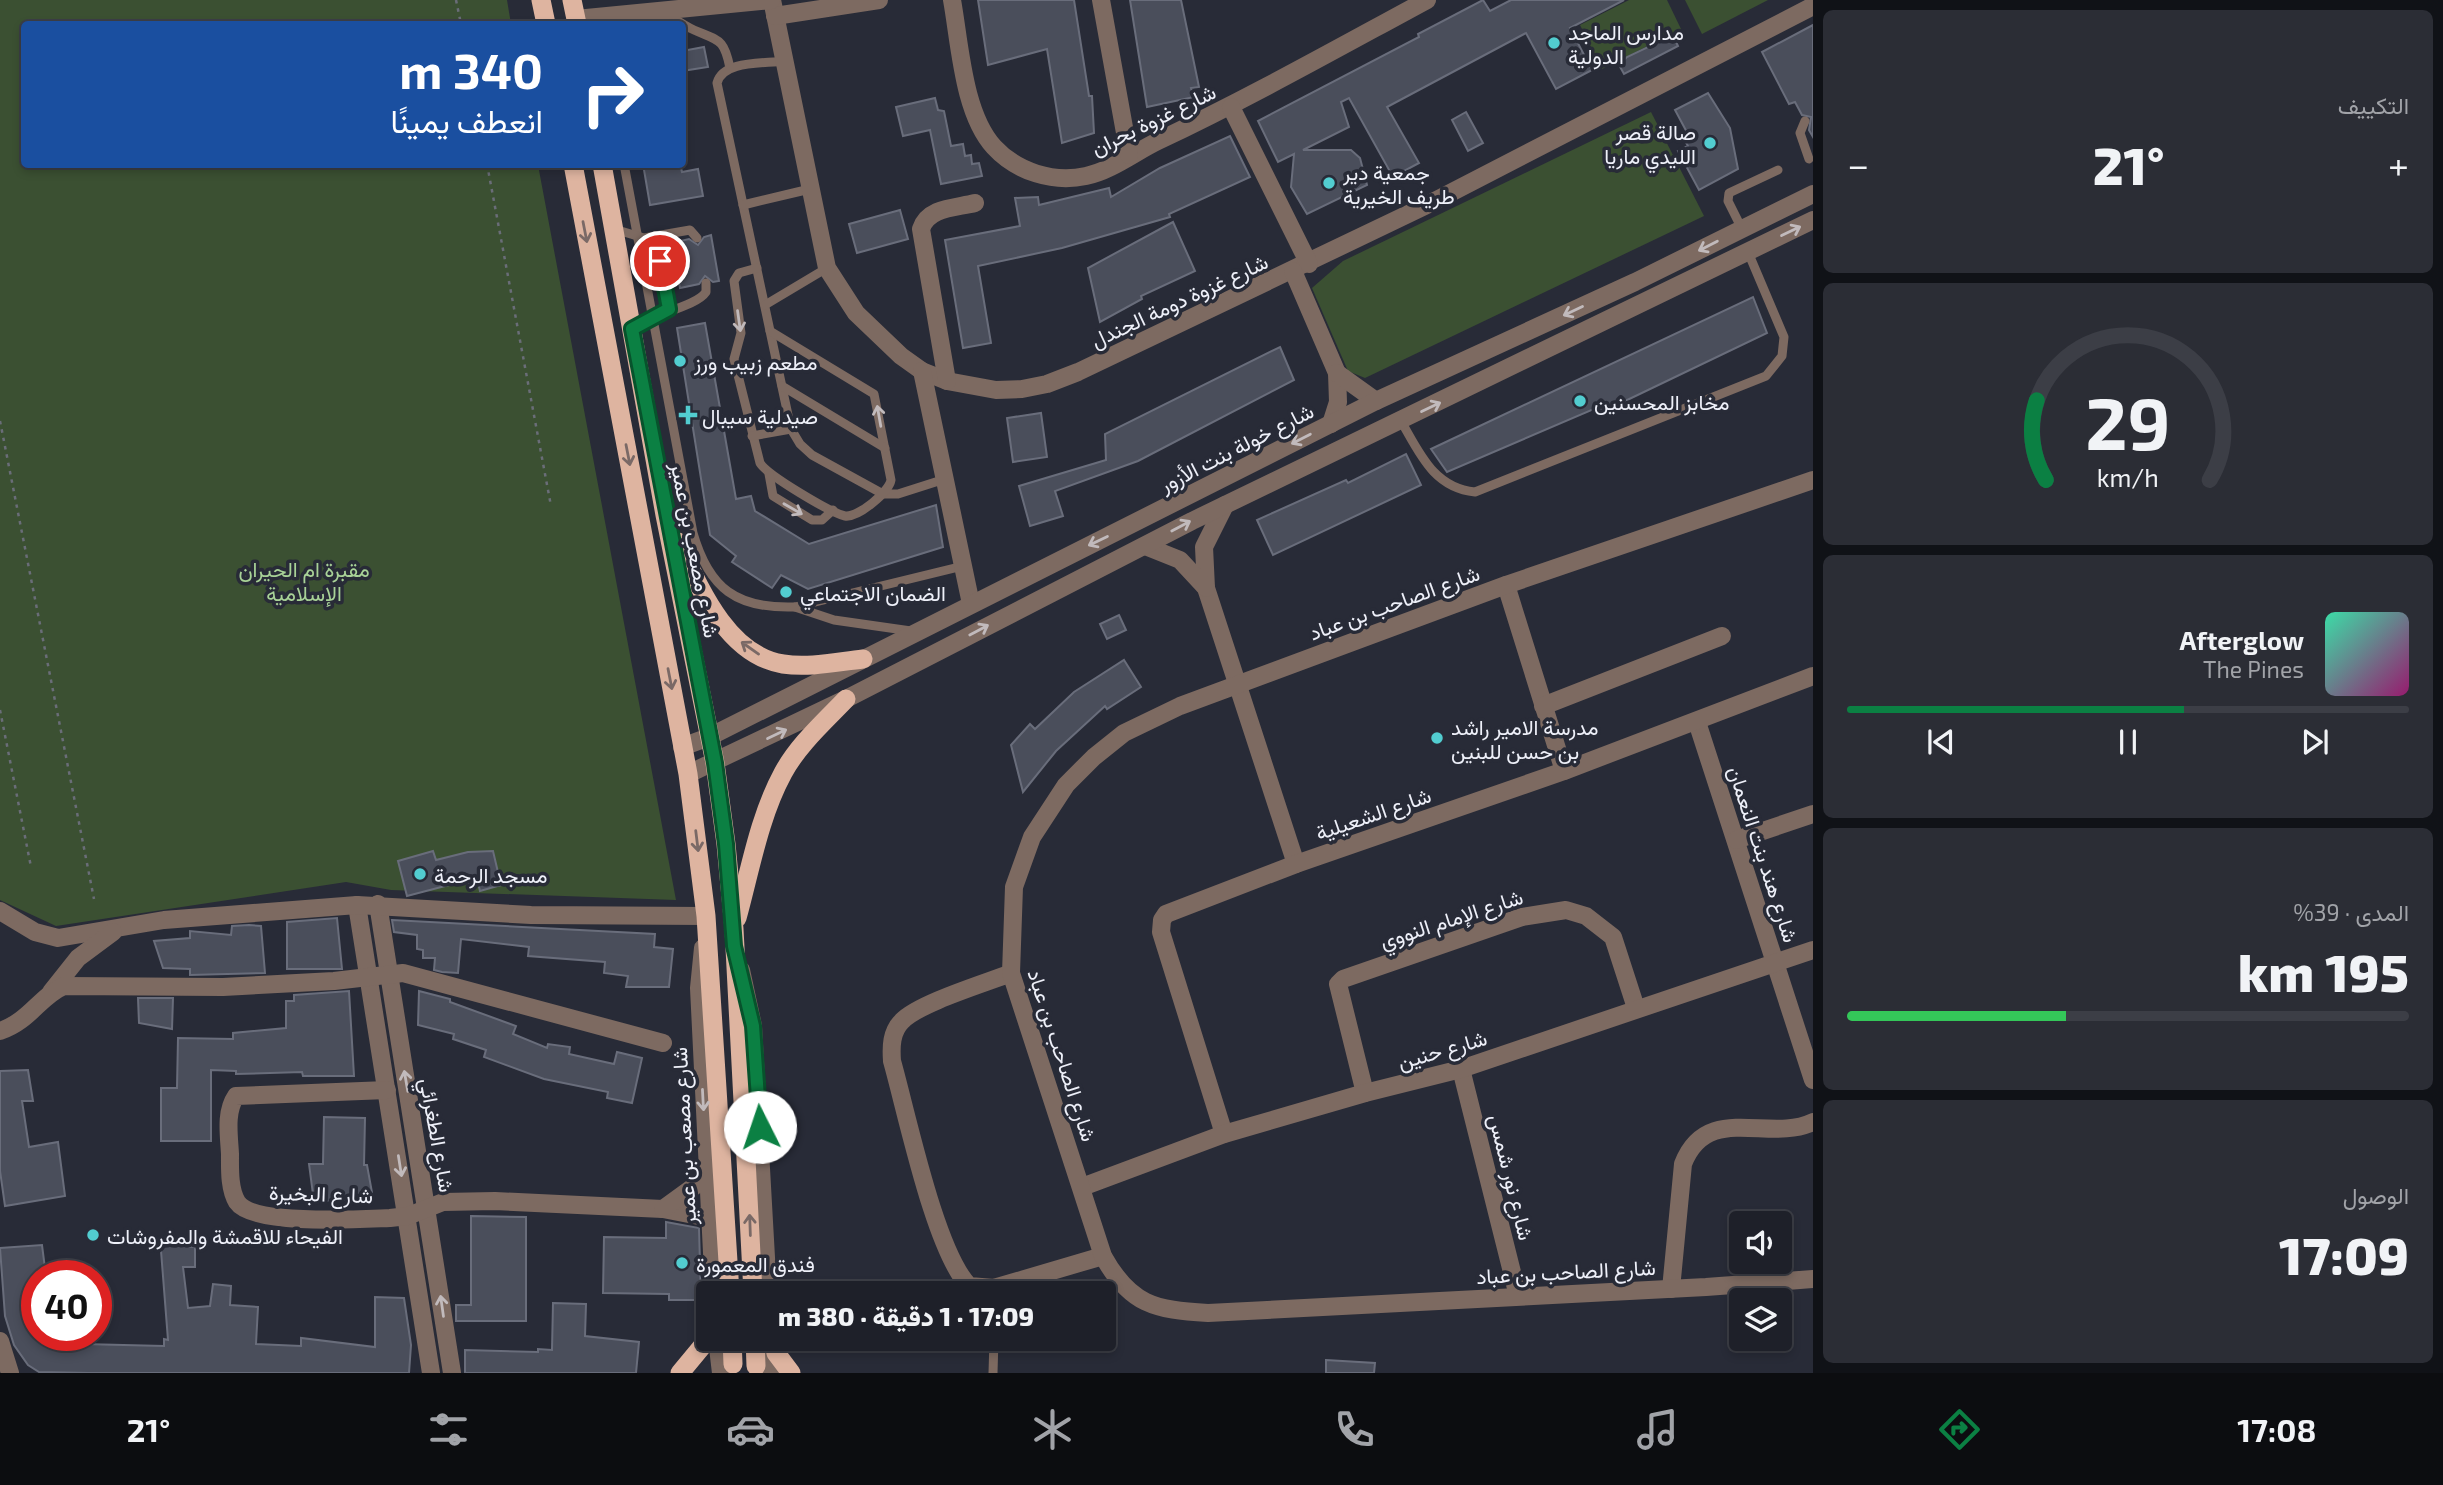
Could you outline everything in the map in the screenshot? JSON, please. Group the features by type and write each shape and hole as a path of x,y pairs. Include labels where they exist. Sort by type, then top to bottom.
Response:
{"highway":[{"path":"541,0 545,21"},
{"name":"شارع مصعب بن عمير","path":"574,168 688,774 707,925 729,1281"},
{"name":"شارع مصعب بن عمير","path":"603,168 665,515 715,763 734,938 752,1281"},
{"path":"665,515 704,597 737,639 758,654 780,663 806,666 863,659"},
{"path":"734,938 765,817 783,773 807,740 846,699"},
{"path":"680,1373 698,1351"},
{"path":"727,1369 730,1351"},
{"path":"758,1351 763,1369"},
{"path":"775,1351 791,1373"}],"street":[{"path":"575,15 631,20 662,11 879,0"},
{"name":"شارع غزوة بحران","path":"952,0 975,117 986,137 1007,159 1045,176 1069,178 1107,169 1129,155 1231,107 1427,0"},
{"path":"1101,0 1129,155"},
{"name":"شارع غزوة دومة الجندل","path":"773,5 827,268 856,313 922,371 947,380 996,390 1047,384 1301,267 1813,6"},
{"path":"1231,107 1301,267 1337,373 1338,402 1331,424"},
{"name":"شارع خولة بنت الأزور","path":"682,747 709,737 1376,401 1635,282 1813,194"},
{"path":"947,380 921,229 925,219 933,213 975,203"},
{"path":"688,774 846,699 1224,505 1813,220"},
{"path":"1635,282 1642,304"},
{"path":"922,371 971,604"},
{"path":"1337,373 1376,401"},
{"name":"شارع الصاحب بن عباد","path":"1813,480 1506,585 1237,684 1124,733 1094,757 1066,785 1032,837 1014,887 1012,973 1103,1256 1118,1283 1135,1298 1178,1311 1208,1313 1813,1279"},
{"path":"1224,505 1204,547 1206,588 1296,864"},
{"path":"1144,546 1180,560 1206,588"},
{"path":"1506,585 1564,771"},
{"path":"1543,706 1723,636"},
{"name":"شارع الشعيلية","path":"1224,1135 1161,932 1162,920 1176,908 1564,771 1813,676"},
{"name":"شارع هند بنت النعمان","path":"1697,722 1813,1080"},
{"path":"1736,840 1813,814"},
{"path":"0,911 35,932 58,938 164,920 378,904 707,925"},
{"name":"شارع الطغرائي","path":"378,904 452,1373"},
{"name":"شارع الطغرائي","path":"357,905 431,1373"},
{"name":"شارع الإمام النووي","path":"1365,1093 1338,984 1343,979 1522,917 1566,910 1601,925 1613,937 1636,1008"},
{"name":"شارع مصعب بن عمير","path":"707,925 699,988 713,1281"},
{"path":"0,1031 23,1020 49,995 78,958 120,928"},
{"name":"شارع مصعب بن عمير","path":"734,938 753,1026 767,1281"},
{"name":"شارع حنين","path":"1082,1187 1224,1135 1365,1093 1461,1069 1813,950"},
{"path":"964,1281 959,1276 937,1223 892,1061 891,1046 903,1020 926,1007 1012,973"},
{"path":"49,995 70,985 223,987 368,978 388,974 420,975 663,1043"},
{"name":"شارع نور شمس","path":"1461,1069 1518,1296"},
{"name":"شارع البخيرة","path":"387,1090 236,1096 229,1117 232,1186 237,1202 247,1211 260,1215 373,1219 408,1216 443,1202 495,1201 663,1209 709,1217"},
{"path":"1671,1289 1683,1164 1688,1150 1702,1137 1722,1128 1793,1128 1813,1122"},
{"path":"663,1209 708,1177"},
{"path":"1025,1281 1103,1256"},
{"path":"0,1341 9,1373"},
{"path":"722,1351 727,1369"},
{"path":"763,1369 768,1351"}],"lane":[{"path":"662,11 679,21"},
{"path":"686,25 716,38 726,48 730,68"},
{"path":"784,61 730,68 721,74 718,83 791,429 800,444 812,455 883,494 898,494 945,479"},
{"path":"1805,121 1800,133 1813,169"},
{"path":"625,168 651,316 701,561 717,583 740,600 767,608 795,607 963,566"},
{"path":"1742,229 1728,201 1729,193 1778,170"},
{"path":"743,205 810,188"},
{"path":"614,229 638,237 686,230 693,232 696,238"},
{"path":"655,236 669,309"},
{"path":"1401,421 1428,467 1445,484 1475,492 1766,376 1782,356 1783,337 1748,252"},
{"path":"757,268 739,273 734,286 741,333 734,359 760,463 769,474 833,510 851,516 888,491 891,480 876,400 871,390 770,331"},
{"path":"765,306 827,268"},
{"path":"632,329 651,316 700,299 706,292 705,283"},
{"path":"782,386 886,449"},
{"path":"752,436 791,429"},
{"path":"769,474 773,496 811,520 821,520 833,510"},
{"path":"795,607 834,620 916,632"},
{"path":"993,1373 994,1351"}],"path":[{"path":"456,0 460,21"},
{"path":"488,168 551,506"},
{"path":"0,421 94,899"},
{"path":"0,710 31,867"}],"green space":[{"name":"مقبرة ام الحيران الإسلامية","path":"0,0 507,0 510,21 21,21 21,168 539,168 676,900 391,890 346,882 56,926 0,900"},
{"path":"1629,0 1667,0 1681,29 1602,69 1580,25"},
{"path":"1685,0 1768,0 1702,34"},
{"path":"1651,112 1704,216 1365,378 1348,371 1312,288 1343,261"}],"building":[{"path":"978,0 1074,0 1089,96 1092,96 1094,133 1062,143 1047,49 988,65"},
{"path":"1130,0 1181,0 1199,87 1191,88 1194,97 1147,107"},
{"path":"1483,0 1490,11 1511,0 1624,0 1570,28 1592,70 1556,89 1526,33 1387,107 1419,163 1393,177 1349,98 1341,102 1349,127 1303,150 1351,150 1360,158 1367,185 1307,214 1291,187 1294,154 1278,162 1258,121 1419,37 1418,34"},
{"path":"1813,25 1813,137 1809,130 1811,117 1802,115 1795,102 1789,104 1762,52"},
{"path":"1673,35 1678,46 1624,74 1619,65 1627,57"},
{"path":"704,47 708,67 686,70 686,50"},
{"name":"صالة قصر الليدي ماريا","path":"1708,93 1730,128 1738,169 1699,190 1678,151 1688,146 1685,141 1690,138 1675,110"},
{"path":"935,98 938,110 944,111 951,146 963,144 965,156 971,155 972,164 979,163 982,176 941,184 930,130 903,136 896,107"},
{"path":"1466,112 1483,143 1468,151 1452,120"},
{"path":"1230,136 1250,177 1169,214 1170,217 1062,248 978,266 991,343 963,348 945,240 1020,226 1015,198 1038,197 1039,205 1109,188 1111,197 1160,168"},
{"path":"644,168 681,168 682,172 698,169 703,196 650,205"},
{"path":"900,210 908,239 857,253 849,224"},
{"path":"1173,222 1195,271 1141,296 1142,299 1100,322 1088,268"},
{"path":"711,235 719,281 713,282 705,276 699,284 680,288 672,243 689,239 698,245 704,237"},
{"path":"1753,297 1767,333 1598,414 1596,408 1447,472 1431,449"},
{"path":"705,323 736,499 751,496 755,511 809,544 936,505 943,547 808,589 781,575 772,588 732,562 736,556 710,535 677,328"},
{"path":"1280,347 1294,380 1138,461 1055,491 1063,516 1030,526 1019,486 1106,460 1105,434"},
{"path":"1041,413 1047,457 1013,462 1007,418"},
{"path":"1406,454 1421,485 1273,555 1257,520 1346,480 1348,483"},
{"path":"1119,615 1126,630 1107,639 1100,624"},
{"path":"1124,660 1141,687 1107,709 1105,706 1056,751 1023,792 1011,745 1030,724 1035,729 1074,692"},
{"path":"433,851 436,860 468,852 493,851 501,885 480,891 478,883 469,885 468,880 407,896 398,861"},
{"path":"337,918 342,969 287,969 287,922"},
{"path":"392,920 655,934 654,947 673,949 669,987 626,987 628,976 604,973 605,962 528,956 529,947 461,939 458,973 442,972 434,970 435,958 423,958 423,950 417,949 417,935 394,932"},
{"path":"232,926 261,926 265,973 190,975 190,969 163,968 154,941 190,938 190,931 231,935"},
{"path":"349,991 354,1076 303,1076 302,1072 236,1074 236,1071 211,1070 211,1141 161,1141 161,1088 177,1088 178,1038 233,1039 233,1033 286,1028 286,1001 294,1001 294,995"},
{"path":"419,991 450,999 450,1002 516,1026 513,1034 547,1048 548,1044 570,1047 569,1054 614,1064 617,1052 642,1058 632,1103 607,1098 608,1092 544,1079 484,1057 486,1050 453,1039 454,1034 418,1025"},
{"path":"138,998 173,998 172,1029 139,1023"},
{"path":"28,1070 33,1101 22,1101 29,1147 58,1142 65,1196 5,1206 0,1171 0,1071"},
{"path":"324,1117 365,1118 364,1165 367,1165 373,1198 314,1202 309,1164 323,1164"},
{"path":"471,1216 526,1217 526,1321 456,1321 456,1305 471,1305"},
{"path":"666,1222 699,1228 700,1281 696,1281 696,1300 669,1300 669,1294 603,1293 604,1237 666,1238"},
{"path":"183,1237 182,1246 195,1247 195,1267 183,1267 188,1308 210,1306 213,1284 231,1286 230,1305 258,1307 256,1344 301,1346 301,1338 375,1347 375,1297 404,1298 411,1345 409,1373 39,1372 28,1365 14,1345 5,1316 0,1248 42,1245 44,1260 21,1260 21,1351 112,1351 112,1345 164,1346 164,1339 168,1340 160,1238"},
{"path":"553,1303 586,1304 585,1336 639,1342 636,1373 465,1373 465,1350 552,1350"},
{"path":"1326,1360 1375,1363 1374,1373 1326,1373"}],"place":[{"name":"مدارس الماجد الدولية","path":"1554,43"},
{"name":"صالة قصر الليدي ماريا","path":"1710,143"},
{"name":"جمعية دير طريف الخيرية","path":"1329,183"},
{"name":"مطعم زبيب ورز","path":"680,361"},
{"name":"مخابز المحسنين","path":"1580,401"},
{"name":"صيدلية سيبال","path":"688,415"},
{"name":"الضمان الاجتماعي","path":"786,592"},
{"name":"مدرسة الامير راشد بن حسن للبنين","path":"1437,738"},
{"name":"مسجد الرحمة","path":"420,874"},
{"name":"الفيحاء للاقمشة والمفروشات","path":"93,1235"},
{"name":"فندق المعمورة","path":"682,1263"}],"route":[{"path":"660,261 669,309 651,316 632,329 665,515 715,763 726,844 734,946 753,1026 760,1127"}]}
